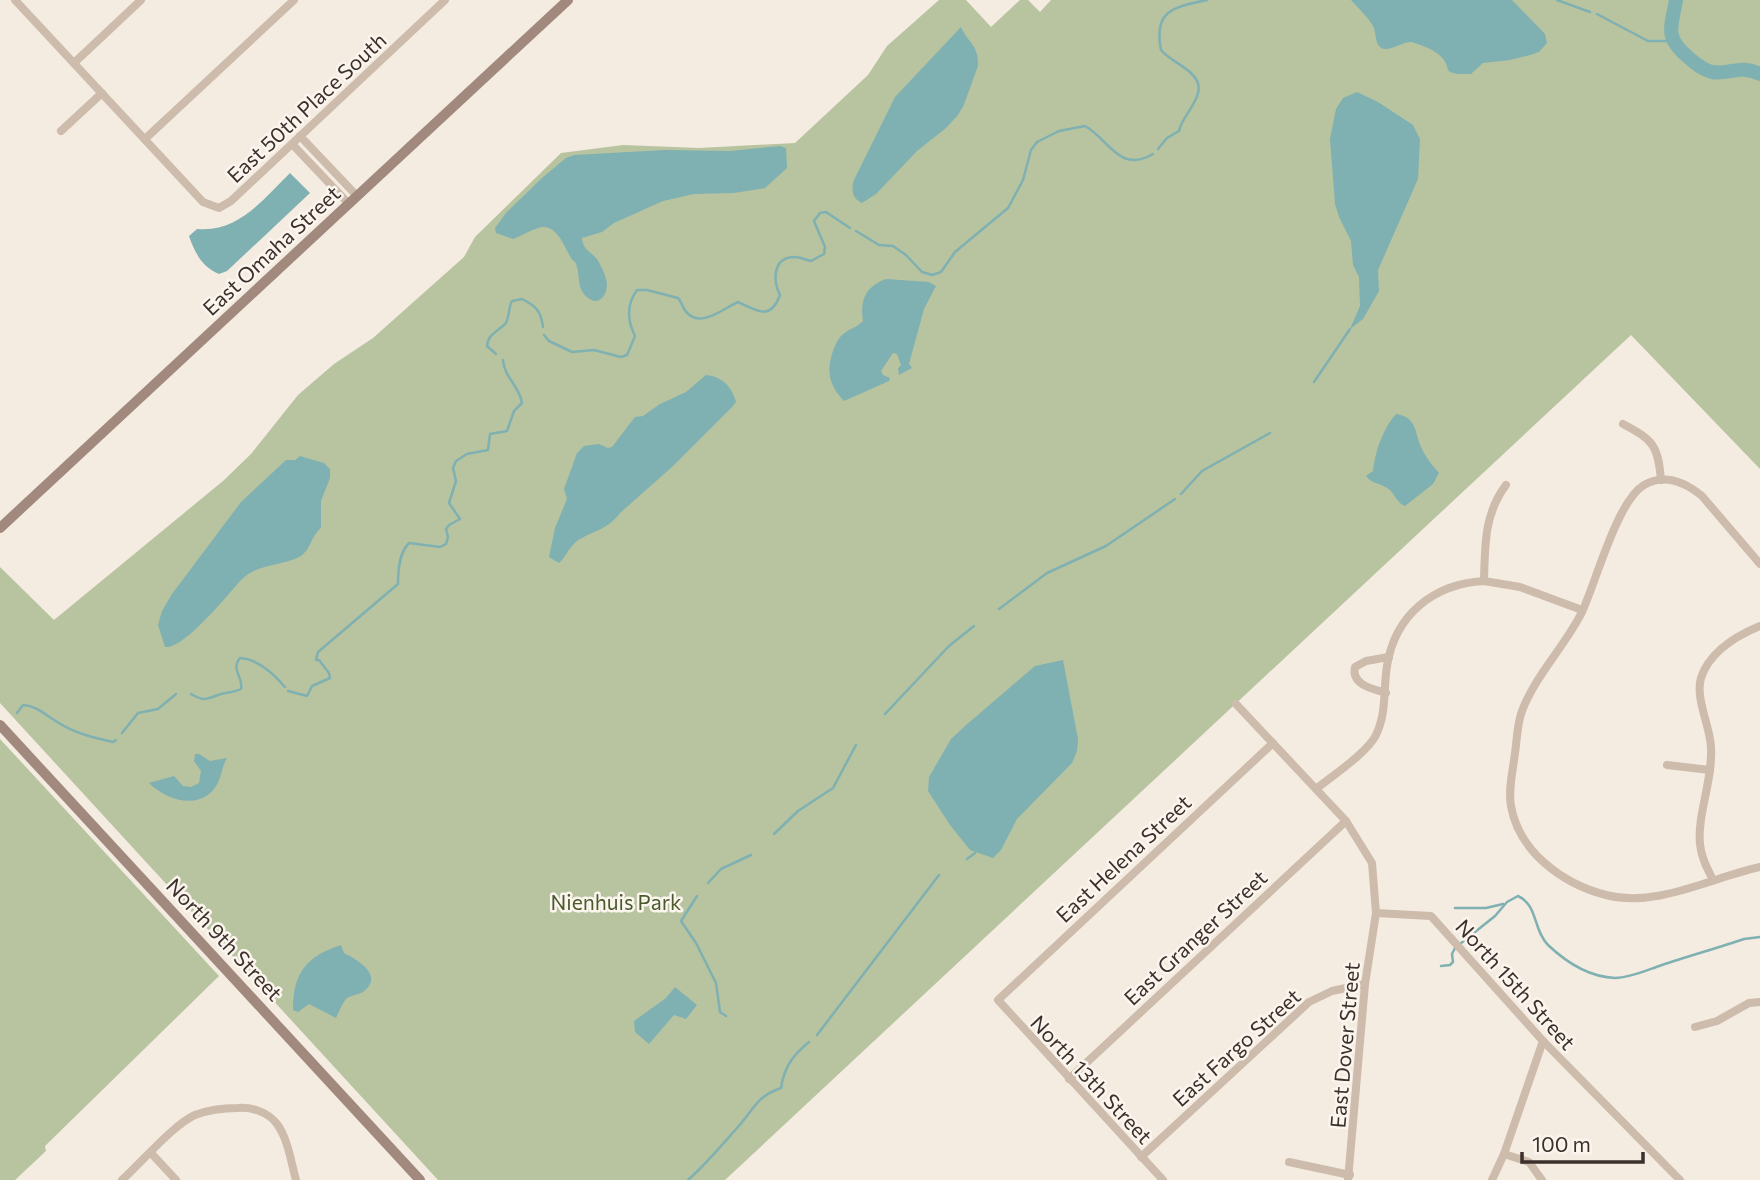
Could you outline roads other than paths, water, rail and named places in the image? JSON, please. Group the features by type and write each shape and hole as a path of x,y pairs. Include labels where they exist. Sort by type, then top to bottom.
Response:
{"street":[{"path":"15,0 145,139 294,0"},
{"path":"74,63 141,0"},
{"name":"East 50th Place South","path":"145,139 203,202 219,208 228,204 445,0"},
{"name":"East Omaha Street","path":"0,528 568,0"},
{"path":"61,131 102,93"},
{"path":"300,136 353,200"},
{"path":"292,144 353,200"},
{"path":"1623,424 1652,443 1659,462 1661,480"},
{"path":"1760,564 1702,496 1691,487 1675,480 1661,480 1644,485 1634,494 1623,510 1569,637 1522,712 1511,778 1510,804 1517,827 1529,848 1545,863 1576,884 1607,895 1637,898 1671,894 1760,867"},
{"path":"1484,581 1488,521 1494,500 1506,485"},
{"path":"1316,789 1375,738 1383,717 1392,643 1403,621 1442,589 1465,582 1484,581 1520,587 1582,610"},
{"path":"1713,880 1700,844 1711,746 1699,696 1700,681 1707,664 1721,650 1734,639 1760,626"},
{"path":"1386,693 1356,680 1353,672 1355,667 1366,661 1389,657"},
{"path":"1236,704 1346,821 1372,863 1376,913"},
{"name":"North 9th Street","path":"0,725 420,1180"},
{"name":"East Helena Street","path":"998,1000 1273,743"},
{"path":"1667,765 1710,769"},
{"name":"East Granger Street","path":"1069,1079 1346,821"},
{"name":"East Dover Street","path":"1349,1177 1365,984 1376,913"},
{"name":"North 15th Street","path":"1376,913 1431,916 1543,1041 1680,1180"},
{"name":"East Fargo Street","path":"1142,1157 1309,1002 1332,991 1365,984"},
{"name":"North 13th Street","path":"998,1000 1163,1180"},
{"path":"1695,1027 1717,1021 1749,1003 1760,1002"},
{"path":"1492,1180 1504,1154 1543,1041"},
{"path":"122,1180 179,1126 195,1116 224,1108 250,1107 263,1112 276,1122 286,1142 296,1180"},
{"path":"151,1153 176,1180"},
{"path":"1504,1154 1529,1162 1542,1180"},
{"path":"1289,1163 1349,1177"}],"water":[{"path":"1351,0 1512,0 1545,34 1547,43 1539,52 1530,55 1483,63 1471,74 1454,73 1448,70 1446,63 1435,52 1412,42 1388,49 1381,48 1371,23"},
{"path":"961,27 978,59 963,107 946,128 917,151 876,194 862,203 853,194 853,182 895,97"},
{"path":"1357,92 1413,125 1420,139 1418,179 1378,270 1379,291 1363,319 1350,329 1360,306 1359,277 1353,265 1351,241 1335,204 1330,139 1336,109 1343,98"},
{"path":"780,146 786,148 787,168 765,188 734,193 694,194 663,201 614,223 602,232 582,238 585,248 598,261 606,279 607,289 600,300 592,300 584,294 580,287 576,263 559,236 550,228 538,228 513,239 496,233 495,228 506,213 542,178 566,158 574,155 665,150 730,151"},
{"path":"290,173 310,193 227,271 219,274 208,268 197,254 189,236 197,229 212,229 238,220 260,203"},
{"path":"886,279 929,282 936,286 924,309 909,364 912,368 899,375 898,368 901,365 897,354 893,353 881,371 890,378 889,381 844,401 830,378 833,351 841,336 863,321 863,301 869,290"},
{"path":"706,375 722,380 729,387 736,402 732,407 672,467 610,523 577,541 559,563 549,557 555,528 567,499 564,489 577,453 584,446 599,444 612,447 635,417 643,416 660,404 686,392"},
{"path":"1396,414 1412,422 1419,443 1439,473 1433,484 1405,506 1390,490 1366,476 1373,471 1380,441"},
{"path":"300,456 324,463 330,469 330,478 321,501 321,528 306,551 299,557 247,575 193,631 173,646 165,647 158,625 162,611 172,594 241,502 286,460 295,460"},
{"path":"1063,660 1078,739 1072,763 1017,819 1001,850 993,858 970,850 928,791 929,777 951,739 965,726 1035,666"},
{"path":"195,754 210,761 227,758 217,785 207,795 190,801 182,800 164,794 149,783 174,776 183,786 191,787 199,783 201,771 194,761"},
{"path":"341,945 344,953 367,969 371,980 369,986 363,992 347,998 336,1018 309,1004 298,1012 293,1010 296,985 304,967 319,954"},
{"path":"675,987 697,1005 686,1019 674,1015 649,1044 635,1032 634,1021 666,998"}],"waterway":[{"path":"1158,149 1167,138 1179,131 1196,99 1199,86 1189,71 1161,50 1160,26 1163,18 1176,8 1207,0"},
{"path":"1557,0 1590,12"},
{"path":"1676,0 1671,32 1681,51 1712,72 1746,70 1760,74"},
{"path":"1597,14 1648,41 1672,41"},
{"path":"856,231 879,245 893,246 922,272 932,275 941,272 955,252 1008,208 1023,180 1031,150 1037,142 1059,131 1085,126 1123,157 1131,160 1153,154"},
{"path":"544,335 549,341 572,352 594,350 621,357 627,355 635,336 629,313 637,290 678,298 684,309 696,318 710,316 738,302 762,312 767,311 772,309 780,295 776,283 778,265 787,258 811,261 824,254 825,247 814,221 820,213 826,212 850,228"},
{"path":"496,354 487,346 488,342 507,322 512,301 522,299 534,307 541,317 543,327"},
{"path":"1314,382 1350,329"},
{"path":"288,691 307,696 312,686 330,678 319,660 316,660 318,652 398,584 401,557 409,543 440,547 446,544 446,529 460,519 449,503 456,481 453,468 456,461 467,454 488,450 490,434 507,431 514,411 522,403 506,372 503,360"},
{"path":"1181,494 1202,471 1270,433"},
{"path":"999,609 1047,573 1106,546 1175,499"},
{"path":"885,714 949,646 974,626"},
{"path":"191,694 207,699 241,689 236,666 240,658 259,664 285,687"},
{"path":"122,733 138,713 158,709 176,694"},
{"path":"17,713 23,705 28,706 38,709 65,727 92,737 113,742 116,740"},
{"path":"774,834 798,811 833,788 856,745"},
{"path":"967,859 975,853"},
{"path":"708,883 721,869 751,855"},
{"path":"817,1035 939,875"},
{"path":"697,896 681,921 696,943 716,983 720,1012 726,1016"},
{"path":"1460,944 1495,916 1507,902 1518,896 1529,905 1548,945 1578,968 1605,977 1621,978 1633,975 1744,939 1760,937"},
{"path":"1455,908 1486,908 1503,904"},
{"path":"1441,966 1453,962 1452,954 1455,948"},
{"path":"688,1180 760,1100 781,1088 790,1062 809,1042"}],"park label":[{"name":"Nienhuis Park","path":"616,901"}]}
